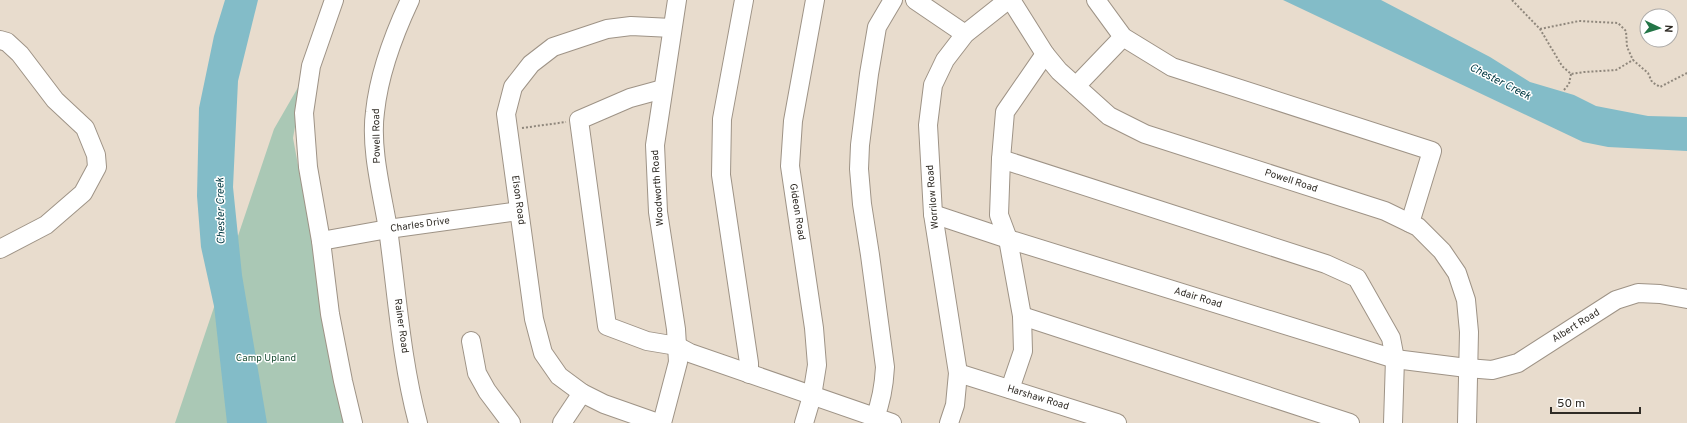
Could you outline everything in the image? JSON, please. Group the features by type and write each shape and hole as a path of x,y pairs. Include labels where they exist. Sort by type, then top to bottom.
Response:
{"street":[{"path":"334,0 311,66 304,113 308,167 321,241 330,314 352,423"},
{"name":"Powell Road","path":"388,229 375,153 374,113 383,73 410,0"},
{"name":"Woodworth Road","path":"662,423 678,362 676,329 658,212 655,145 677,0"},
{"path":"744,0 722,119 721,175 749,363 749,374"},
{"name":"Gideon Road","path":"804,423 812,396 817,365 814,328 790,166 793,121 815,0"},
{"path":"875,417 881,401 884,385 884,367 862,204 860,145 869,74 878,27 893,0"},
{"path":"914,0 965,34"},
{"name":"Powell Road","path":"1010,0 1059,71 1109,116 1145,134 1385,211 1418,227 1442,251 1457,273 1466,300 1469,332 1467,368 1467,423"},
{"name":"Worrilow Road","path":"949,423 954,405 958,373 933,214 928,125 933,85 945,60 965,34 980,21 1010,0"},
{"path":"1096,0 1123,38 1172,67 1432,151 1410,223"},
{"name":"Elson Road","path":"658,423 604,404 582,393 559,376 543,353 534,319 506,114 513,87 531,64 553,47 607,28 631,26 672,28"},
{"path":"1076,86 1123,38"},
{"path":"0,40 7,42 20,54 55,100 85,128 96,155 97,166 83,193 46,225 0,250"},
{"path":"1010,389 1023,351 1022,316 1008,239 999,215 1001,159 1005,112 1046,54"},
{"path":"663,89 630,98 579,120 606,326 647,341 677,346 690,353 892,423"},
{"path":"1001,159 1326,264 1357,278 1391,338 1395,359 1393,423"},
{"name":"Charles Drive","path":"321,241 388,229 519,211"},
{"name":"Adair Road","path":"933,214 1008,239 1395,359 1467,368"},
{"name":"Rainer Road","path":"388,229 410,394 418,423"},
{"name":"Albert Road","path":"1467,368 1492,370 1518,363 1616,300 1638,293 1687,299"},
{"path":"1022,316 1350,423"},
{"path":"471,341 477,373 487,391 511,423"},
{"name":"Harshaw Road","path":"958,373 1117,423"},
{"path":"562,423 582,393"}],"path":[{"path":"1512,0 1540,30 1562,66 1571,74"},
{"path":"1540,30 1579,21 1618,23 1626,31 1627,47 1633,60 1648,73 1652,82 1660,87 1687,74"},
{"path":"1571,74 1616,70 1633,60"},
{"path":"1564,90 1569,84 1571,74"},
{"path":"508,130 579,120"}],"green space":[{"name":"Camp Upland","path":"304,77 293,138 346,423 175,423 274,129"}],"water":[{"name":"Chester Creek","path":"225,0 258,0 238,81 233,187 242,275 267,423 227,423 214,306 201,247 197,196 199,108 214,36"},
{"name":"Chester Creek","path":"1283,0 1381,0 1490,57 1530,82 1574,95 1596,106 1648,116 1687,117 1687,151 1608,147 1583,142"}]}
